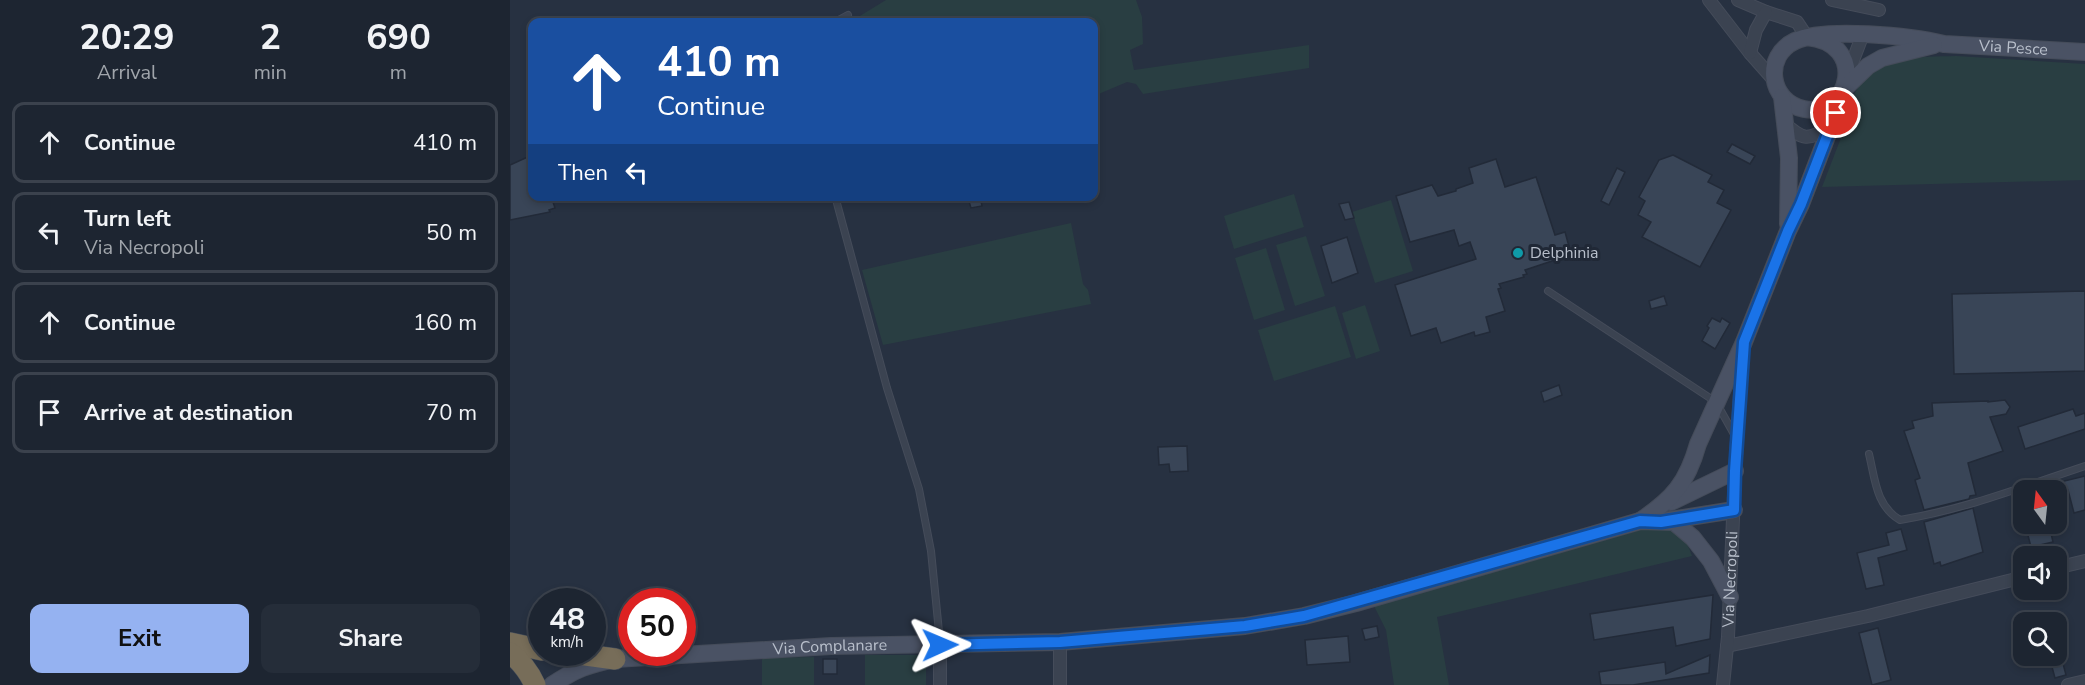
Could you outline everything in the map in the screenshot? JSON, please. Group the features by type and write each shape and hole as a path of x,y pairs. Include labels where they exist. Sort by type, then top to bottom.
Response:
{"highway":[{"path":"510,643 528,647"},
{"path":"510,653 522,663 535,685"},
{"path":"606,658 615,659"}],"main road":[{"path":"1788,231 1789,158 1782,97 1773,79 1774,69 1783,50 1794,41 1807,37 1863,34 1925,39 1944,44"},
{"path":"1807,37 1820,38 1832,44 1841,53 1846,65 1843,88"},
{"path":"1782,97 1804,109 1825,106 1868,66 1882,58 1944,44"},
{"name":"Via Pesce","path":"1944,44 2085,52"},
{"name":"Via Necropoli","path":"1744,342 1801,204 1836,113 1843,88"},
{"path":"1661,515 1676,494 1694,459 1698,444 1744,342"},
{"path":"1661,515 1735,471"},
{"path":"1661,515 1734,510"},
{"path":"1661,515 1674,522 1693,538 1711,561 1730,597"},
{"name":"Via Complanare","path":"552,685 571,671 615,659 831,645 1060,642 1245,626 1304,616 1661,515"}],"street":[{"path":"1709,0 1773,79"},
{"path":"1738,0 1797,22 1807,37"},
{"path":"1832,0 1879,10"},
{"path":"1750,53 1756,30 1766,12"},
{"path":"1843,88 1863,34"},
{"path":"1784,123 1796,133 1807,138 1830,128"},
{"name":"Via Necropoli","path":"1723,685 1744,342"},
{"path":"2067,565 2085,561"},
{"path":"1727,646 1868,616 2013,580"},
{"path":"1060,642 1060,685"},
{"path":"940,645 940,685"},
{"path":"2068,685 2085,681"}],"lane":[{"path":"842,18 848,15"},
{"path":"836,201 887,388 919,489 931,551 940,645"},
{"path":"1548,291 1716,402 1738,441"},
{"path":"1869,454 1881,502 1900,520 1992,499 2085,466"}],"green space":[{"path":"886,0 1136,0 1142,17 1143,44 1130,50 1134,70 1309,45 1309,68 1143,94 1136,84 1127,82 1098,94 1098,18 857,18"},
{"path":"1956,56 2085,64 2085,180 1822,187 1849,117 1851,101 1865,79 1875,70 1900,60"},
{"path":"1294,194 1304,227 1234,249 1224,216"},
{"path":"1391,200 1413,271 1375,283 1352,212"},
{"path":"1071,223 1083,284 1088,290 1091,304 883,345 862,270"},
{"path":"1306,236 1325,296 1295,306 1276,245"},
{"path":"1266,248 1285,310 1254,320 1235,258"},
{"path":"1365,305 1380,351 1356,359 1342,313"},
{"path":"1335,306 1351,357 1274,381 1258,330"},
{"path":"1651,527 1678,533 1682,536 1692,556 1437,617 1449,685 1394,685 1386,630 1374,606"},
{"path":"865,655 926,655 926,685 865,685"},
{"path":"814,657 814,685 762,685 762,658"}],"building":[{"path":"1732,144 1755,156 1750,164 1727,152"},
{"path":"1673,155 1712,175 1708,182 1724,190 1717,203 1731,210 1700,267 1642,237 1651,222 1638,215 1645,201 1639,197 1659,160"},
{"path":"528,157 528,201 553,201 555,208 549,210 550,212 510,220 510,165"},
{"name":"Delphinia","path":"1496,159 1505,187 1536,177 1555,235 1565,232 1570,250 1553,255 1555,260 1525,270 1527,274 1523,275 1524,277 1499,284 1501,288 1498,289 1505,311 1486,317 1490,332 1475,336 1474,332 1441,343 1436,328 1411,336 1395,285 1476,259 1470,242 1459,246 1454,230 1410,242 1396,196 1432,185 1438,196 1456,191 1456,189 1473,183 1469,168"},
{"path":"1617,168 1625,172 1609,205 1601,201"},
{"path":"969,201 981,201 982,206 971,208"},
{"path":"1349,202 1354,218 1345,220 1339,204"},
{"path":"1347,237 1358,273 1332,283 1321,246"},
{"path":"2085,291 2085,371 1954,374 1952,294"},
{"path":"1664,296 1667,305 1651,309 1649,301"},
{"path":"1712,318 1720,322 1722,318 1730,323 1715,349 1702,341"},
{"path":"1559,385 1562,395 1544,402 1541,392"},
{"path":"2005,400 2010,407 2006,414 1990,417 2003,451 1968,463 1976,495 1970,496 1969,499 1924,510 1915,480 1920,478 1904,431 1914,428 1912,421 1933,416 1932,403"},
{"path":"2073,409 2076,416 2085,413 2085,429 2025,449 2018,427"},
{"path":"1187,446 1188,471 1170,472 1169,464 1159,465 1158,447"},
{"path":"2085,476 2085,510 2074,513 2067,490 2067,480"},
{"path":"1973,508 1983,552 1941,566 1940,562 1934,564 1924,522"},
{"path":"1901,529 1907,550 1878,558 1884,585 1866,589 1857,553 1889,545 1886,533"},
{"path":"2028,534 2051,534 2053,542 2031,546"},
{"path":"1713,595 1710,639 1676,646 1673,627 1594,640 1590,614"},
{"path":"1377,626 1379,637 1365,640 1362,629"},
{"path":"1878,628 1891,680 1872,685 1859,633"},
{"path":"1348,636 1350,662 1307,665 1305,640"},
{"path":"1710,655 1709,673 1633,685 1601,685 1599,672 1665,662 1666,674"},
{"path":"823,659 837,659 837,674 823,674"},
{"path":"2052,666 2064,666 2066,675 2055,678"}],"place":[{"name":"Delphinia","path":"1518,253"}],"route":[{"path":"940,645 1060,642 1245,626 1284,620 1356,603 1640,521 1661,522 1734,510 1744,342 1836,113"}]}
